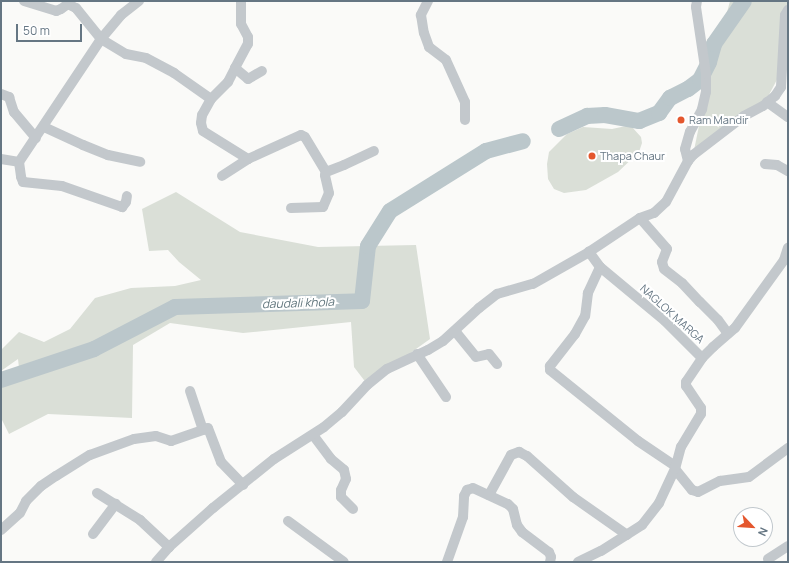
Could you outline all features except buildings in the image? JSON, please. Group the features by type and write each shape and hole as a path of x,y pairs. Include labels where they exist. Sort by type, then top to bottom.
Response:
{"street":[{"path":"24,1 56,10 61,9 68,2 76,8 101,39 126,54 146,58 174,73 211,99"},
{"path":"127,196 126,202 122,207 62,186 24,182 21,177 19,162 101,39 121,15 139,1"},
{"path":"241,1 242,24 248,37 248,44 228,82 211,99 202,115 201,123 203,130 248,159"},
{"path":"428,1 421,15 424,33 429,47 446,60 465,102 464,120"},
{"path":"688,161 686,149 690,132 702,109 706,92 705,71 696,7 697,1"},
{"path":"156,562 169,547 213,508 274,459 313,435 334,419 366,385 387,369 428,350 454,331 497,294 533,284 590,252 640,218 654,212 666,202 688,161 744,116 775,96 781,87 785,73 785,15 788,10"},
{"path":"235,68 248,79 262,70"},
{"path":"1,94 9,97 14,112 36,138"},
{"path":"767,102 788,117"},
{"path":"44,126 83,145 108,155 140,162"},
{"path":"222,176 248,159 301,135 305,137 326,172 325,175 329,193 323,207 291,208"},
{"path":"326,172 374,151"},
{"path":"1,159 19,162"},
{"path":"765,164 777,165 788,171"},
{"path":"640,218 667,248 662,262 664,269 682,283 718,320 728,334"},
{"path":"702,358 735,328 760,296 784,260 788,248"},
{"name":"NAGLOK MARGA","path":"578,562 591,560 642,525 659,503 675,468 681,447 701,414 701,408 686,386 686,382 702,358 665,321 600,267 590,252"},
{"path":"600,267 588,293 585,316 576,334 550,366 550,370 638,441 675,468 692,490 698,492 720,480 749,477 788,448"},
{"path":"454,331 476,357 489,354 497,364"},
{"path":"417,354 446,397"},
{"path":"190,392 203,430"},
{"path":"1,530 20,513 26,500 41,486 90,455 134,439 156,436 171,441 208,428 221,462 243,485"},
{"path":"313,435 332,459 344,470 346,479 341,490 341,497 353,509"},
{"path":"489,495 511,455 519,452 527,456 573,497 627,535"},
{"path":"447,562 463,517 464,496 467,490 473,488 508,504 513,509 517,525 522,532 549,552 551,558 550,562"},
{"path":"97,493 140,520 169,547"},
{"path":"93,534 116,504"},
{"path":"288,521 344,562"},
{"path":"768,559 788,546"},
{"path":"325,562 332,553"}],"shaded area":[{"path":"730,1 788,1 788,59 763,106 693,155 706,92"},
{"name":"Thapa Chaur","path":"626,126 632,127 641,137 642,143 639,152 618,172 586,190 564,193 554,189 548,179 547,164 549,152 567,134 583,127 612,129"},
{"path":"176,192 240,232 318,247 416,245 430,339 367,384 354,367 351,322 243,333 170,323 133,345 132,418 48,414 9,434 1,418 1,386 20,377 18,359 1,371 1,350 19,332 44,342 70,329 95,298 131,288 175,286 201,280 179,262 168,250 149,251 142,209"}],"waterway":[{"name":"daudali khola","path":"559,129 587,116 605,115 639,121 659,113 670,98 688,89 700,80 709,62 714,44 744,1"},
{"name":"daudali khola","path":"1,380 94,349 175,307 362,301 368,246 390,211 486,151 523,141"}],"place":[{"name":"Ram Mandir","path":"681,120"},
{"name":"Thapa Chaur","path":"592,156"}]}
